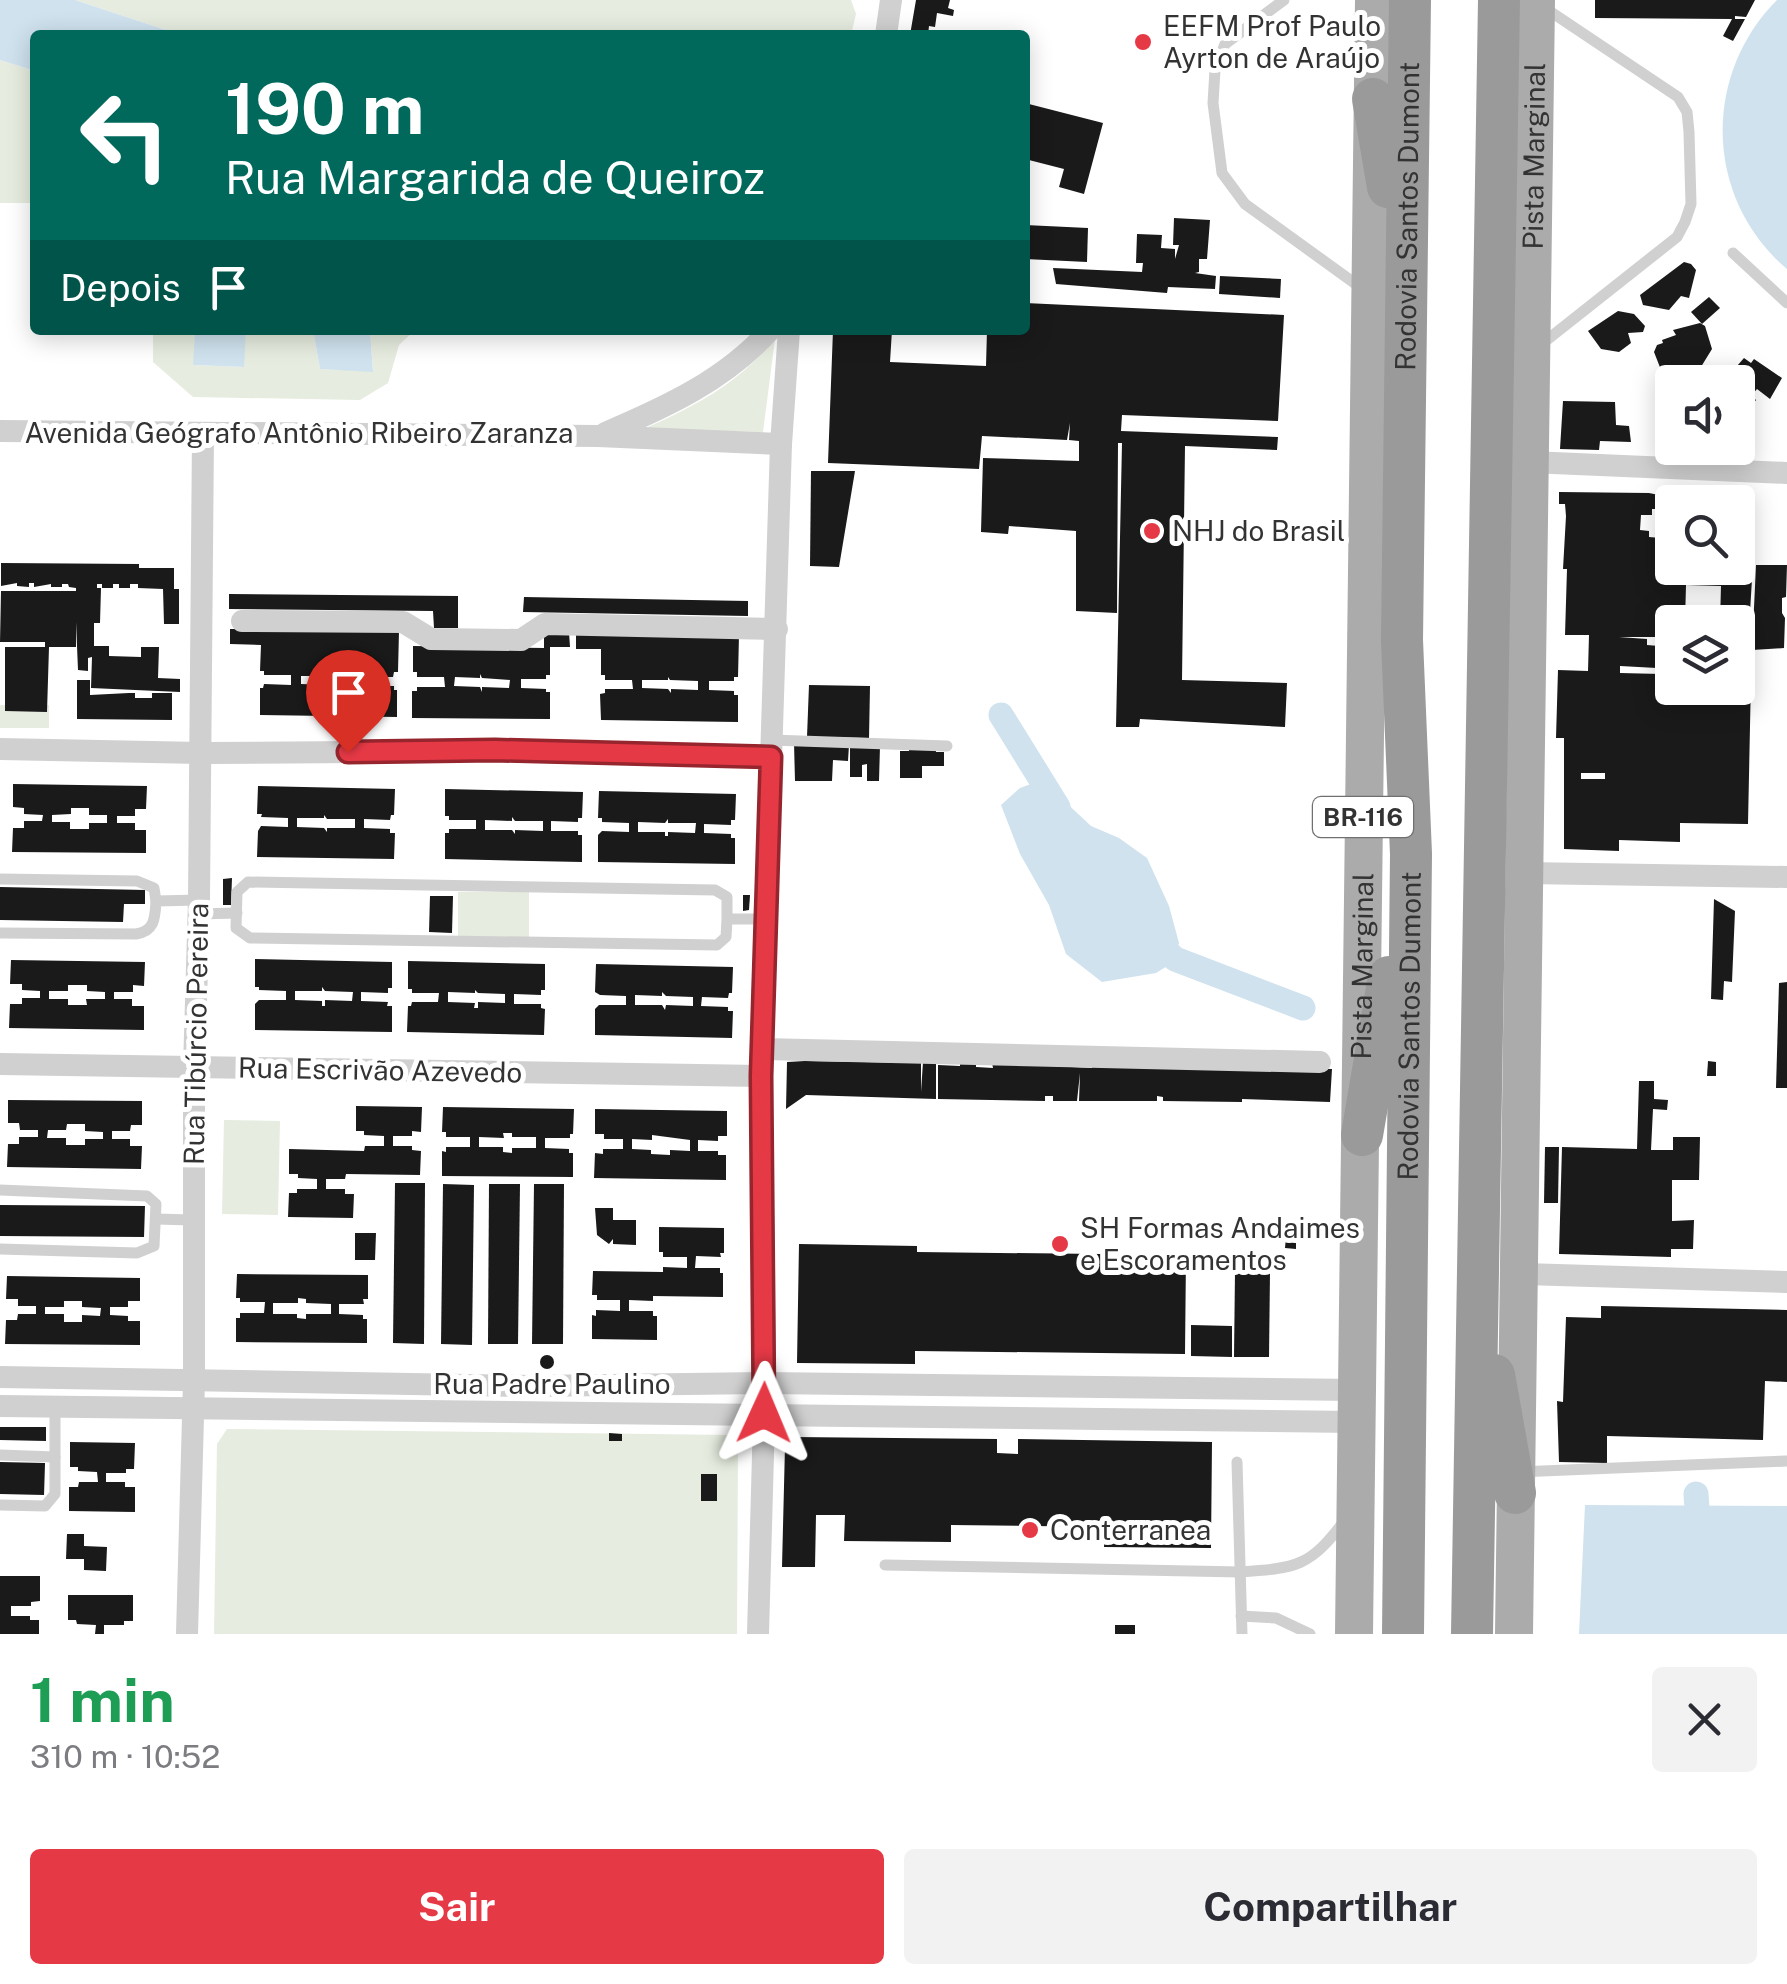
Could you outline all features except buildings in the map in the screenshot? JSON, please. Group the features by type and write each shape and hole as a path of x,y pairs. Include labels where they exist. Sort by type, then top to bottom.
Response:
{"highway":[{"name":"Rodovia Santos Dumont","path":"1403,1634 1411,854 1388,294 1410,0"},
{"path":"1472,1634 1476,1276 1524,1"},
{"path":"1373,99 1388,294"},
{"path":"1362,1134 1411,854"},
{"path":"1476,1276 1515,1482"}],"main road":[{"path":"1373,99 1374,0"},
{"name":"Pista Marginal","path":"1514,1634 1531,352 1524,1"},
{"name":"Pista Marginal","path":"1354,1634 1356,1265 1362,1134 1363,676 1388,294"}],"street":[{"path":"887,30 891,0"},
{"name":"Avenida Geógrafo Antônio Ribeiro Zaranza","path":"598,436 710,382 765,335"},
{"path":"758,1634 766,1383 761,1076 781,444 789,335"},
{"name":"Avenida Geógrafo Antônio Ribeiro Zaranza","path":"0,431 598,436 781,444"},
{"name":"Rua Tibúrcio Pereira","path":"187,1634 194,1381 192,1220 203,435"},
{"path":"1530,462 1787,474"},
{"path":"242,621 403,622 425,637 521,640 544,624 777,625"},
{"path":"0,749 201,753 771,749"},
{"path":"1525,874 1787,877"},
{"path":"763,1050 1320,1062"},
{"name":"Rua Escrivão Azevedo","path":"0,1064 761,1076"},
{"path":"1521,1274 1787,1282"},
{"name":"Rua Padre Paulino","path":"0,1377 530,1386 766,1383 1356,1406"},
{"path":"47,1378 51,1407"},
{"path":"438,1384 439,1413"},
{"path":"530,1386 531,1414"},
{"name":"Rua Padre Paulino","path":"0,1406 531,1414 1356,1406"}],"lane":[{"path":"1284,0 1225,44 1216,70 1212,103 1222,173 1245,204 1388,294"},
{"path":"1524,1 1678,96 1687,112 1691,204 1677,236 1531,352"},
{"path":"1733,253 1787,303"},
{"path":"771,749 946,746"},
{"path":"0,879 137,881 154,888 156,901 155,920 144,933 0,933"},
{"path":"248,882 715,890 727,897 728,918 726,937 717,946 250,938 236,928 237,892 248,882"},
{"path":"156,901 237,913"},
{"path":"728,918 768,919"},
{"path":"0,1190 147,1196 156,1204 154,1246 136,1253 0,1250"},
{"path":"156,1219 192,1220"},
{"path":"0,1505 45,1506 55,1494 51,1407"},
{"path":"0,1456 55,1456"},
{"path":"1515,1482 1787,1460"},
{"path":"1237,1462 1242,1634"},
{"path":"885,1564 1280,1570 1303,1563 1322,1551 1355,1507"},
{"path":"1241,1616 1276,1618 1310,1634"}],"shaded area":[{"path":"75,0 851,0 856,14 852,30 166,30"},
{"path":"0,60 30,69 30,203 0,203"},
{"path":"153,335 195,335 194,365 243,367 246,335 314,335 320,369 373,371 370,335 410,335 399,345 388,383 360,400 193,397 153,362"},
{"path":"775,339 763,432 641,430 714,393 745,370"},
{"path":"0,705 49,705 49,728 0,728"},
{"path":"458,892 529,892 529,938 458,937"},
{"path":"224,1120 280,1121 278,1215 222,1214"},
{"path":"227,1429 732,1435 738,1443 737,1634 214,1634 217,1444"}],"water":[{"path":"0,0 75,0 166,30 30,30 30,69 0,60"},
{"path":"1777,0 1787,0 1787,269 1760,241 1740,209 1728,174 1723,137 1725,100 1735,64 1752,31"},
{"path":"195,335 246,335 244,367 193,365"},
{"path":"314,335 370,335 373,372 320,369"},
{"path":"1042,780 1091,826 1119,838 1147,858 1169,906 1179,943 1172,963 1156,973 1102,982 1066,954 1049,905 1020,854 1001,805 1020,788"},
{"path":"1585,1505 1787,1506 1787,1634 1579,1634"}],"waterway":[{"path":"1001,715 1058,807"},
{"path":"1151,936 1175,959 1303,1008"},
{"path":"1696,1494 1699,1539"}],"place":[{"name":"EEFM Prof Paulo Ayrton de Araújo","path":"1143,42"},
{"name":"NHJ do Brasil","path":"1152,531"},
{"name":"SH Formas Andaimes e Escoramentos","path":"1060,1244"},
{"name":"Conterranea","path":"1030,1530"}],"route":[{"path":"348,752 495,750 771,757 761,1076 764,1413"}]}
